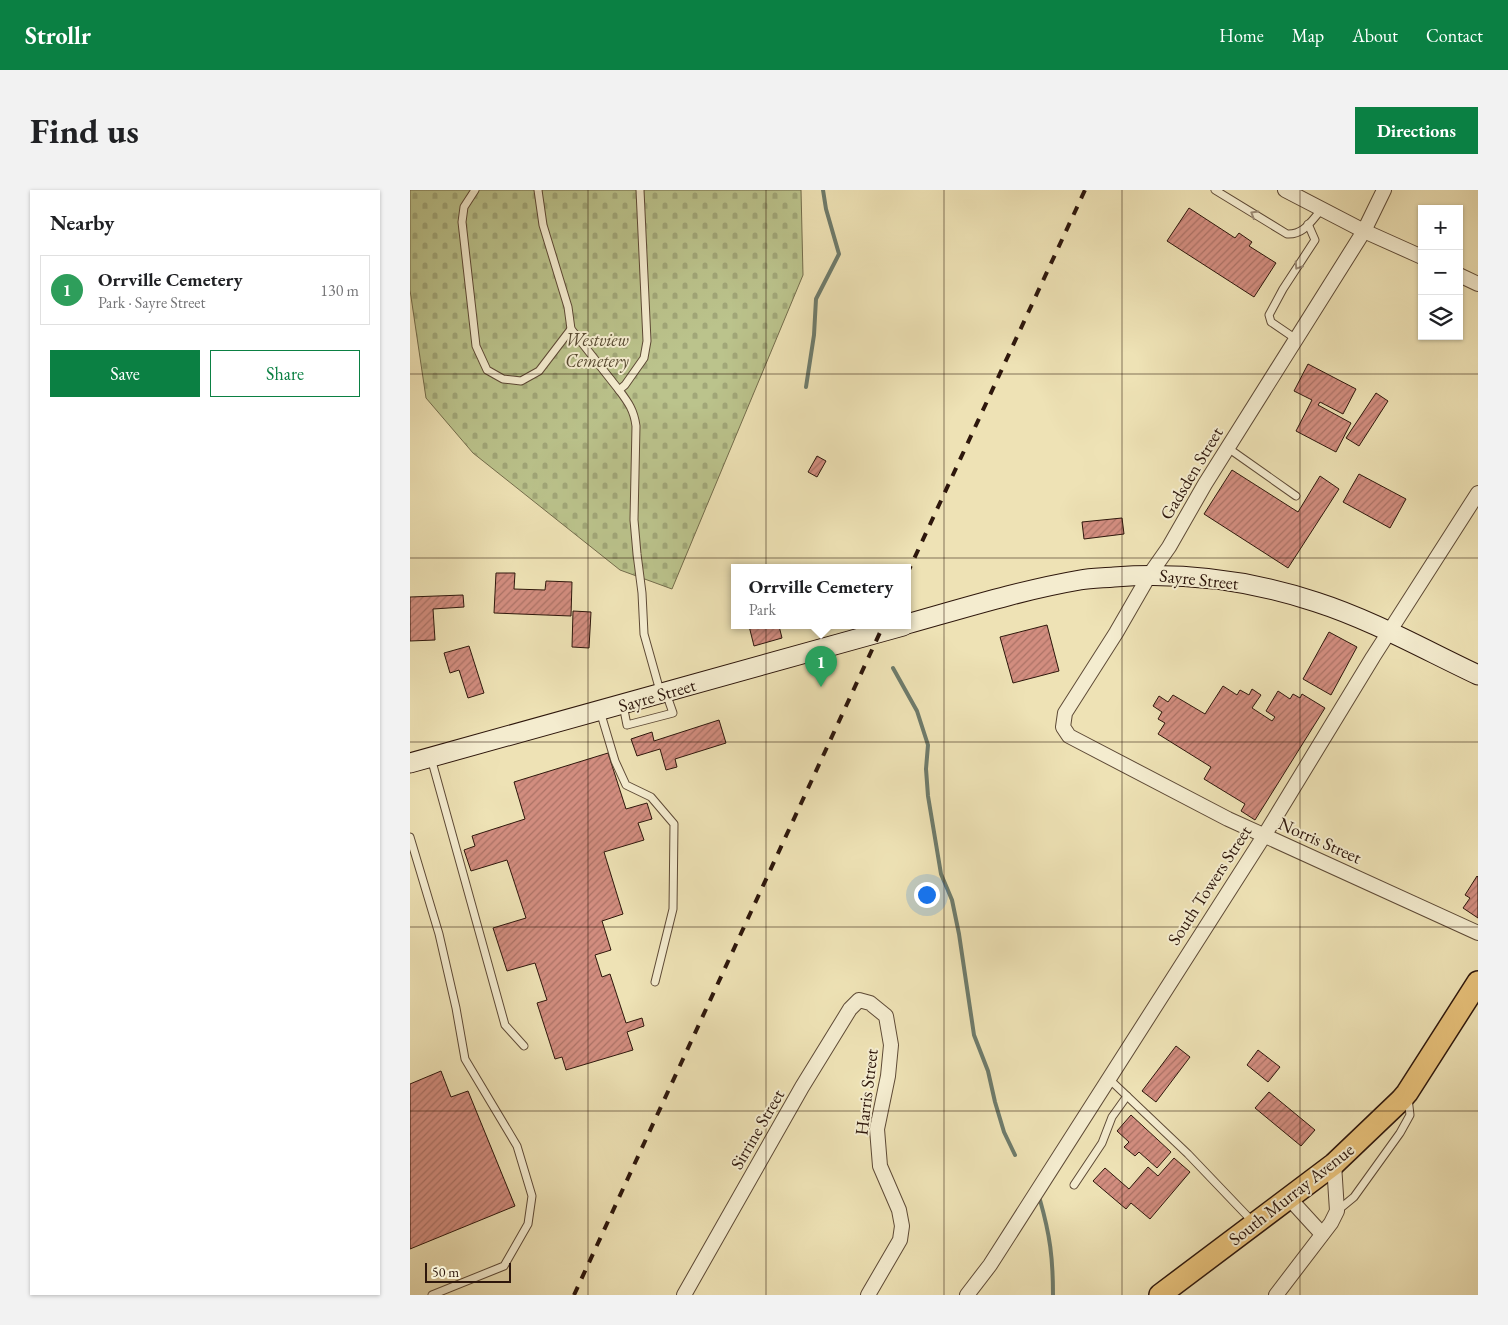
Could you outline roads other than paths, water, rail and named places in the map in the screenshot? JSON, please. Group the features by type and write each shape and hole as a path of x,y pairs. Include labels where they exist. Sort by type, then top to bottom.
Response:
{"main road":[{"name":"Sayre Street","path":"911,623 982,603 1081,580 1150,574 1182,575 1274,589 1317,602 1388,632 1478,675"},
{"name":"Sayre Street","path":"410,764 892,629"},
{"name":"South Murray Avenue","path":"1160,1295 1334,1164 1407,1093 1478,982"}],"street":[{"path":"1285,190 1364,231 1418,255"},
{"name":"Gadsden Street","path":"1069,736 1063,727 1065,713 1364,231 1384,190"},
{"path":"1463,277 1478,284"},
{"name":"South Towers Street","path":"968,1295 990,1265 1264,836 1388,632 1478,493"},
{"name":"Norris Street","path":"1069,736 1264,836 1478,933"},
{"name":"Sirrine Street","path":"684,1295 802,1087 850,1009 859,1000 874,1006"},
{"name":"Harris Street","path":"868,1295 900,1240 902,1226 899,1210 880,1166 877,1129 888,1076 891,1045 886,1016 874,1006"},
{"path":"1276,1295 1331,1223 1337,1211 1334,1164"},
{"path":"1289,1198 1322,1234"}],"lane":[{"path":"475,190 464,207 462,222 476,346 487,370 503,378 521,380 539,371 571,329"},
{"path":"538,190 543,225 568,307 571,329 632,406 635,415 634,520 642,593 644,634 663,693"},
{"path":"619,390 625,385 644,358 647,342 640,190"},
{"path":"1215,190 1287,234 1295,234 1302,231 1322,209"},
{"path":"1296,338 1271,322 1269,315 1315,240 1308,224"},
{"path":"1228,448 1296,496"},
{"path":"600,711 615,761 626,785 651,797 674,824 673,909 655,982"},
{"path":"431,758 504,1025 524,1046"},
{"path":"410,837 439,934 456,1008 465,1059 517,1146 532,1196 528,1224 504,1266 432,1295"},
{"path":"1108,1078 1188,1154 1254,1224"},
{"path":"1337,1211 1354,1196 1400,1133 1410,1115 1407,1093"},
{"path":"1074,1185 1102,1143 1112,1117 1127,1096"}],"waterway":[{"path":"806,387 814,335 816,299 839,254 826,209 823,190"},
{"path":"893,668 917,711 928,745 926,769 928,796 941,874 952,900 959,934 974,1035 988,1071 1004,1132 1015,1155"},
{"path":"1040,1200 1050,1247 1053,1295"}],"railway":[{"path":"911,565 1085,190"},
{"path":"574,1295 882,629"}],"place":[{"name":"Orrville Cemetery","path":"821,687"}],"park label":[{"name":"Westview Cemetery","path":"597,349"}]}
